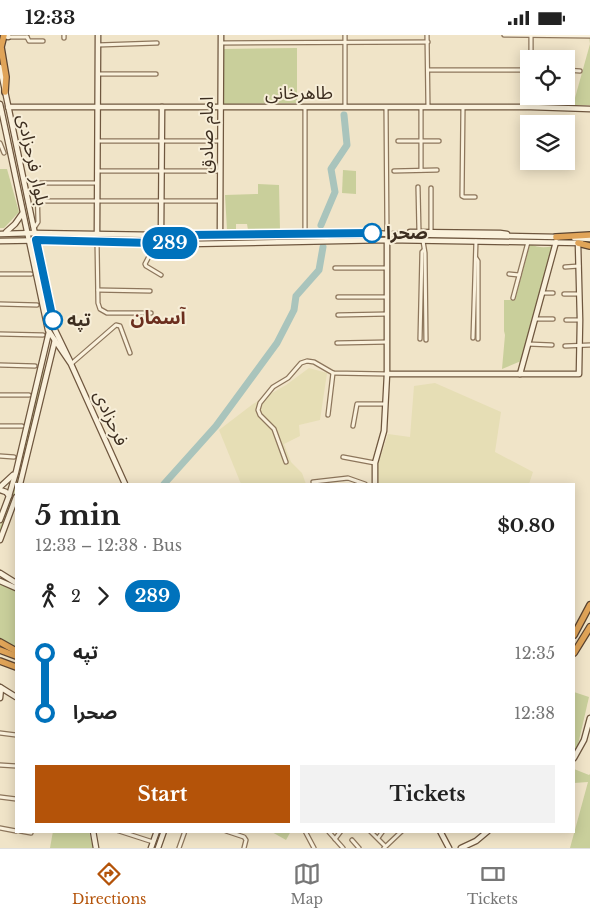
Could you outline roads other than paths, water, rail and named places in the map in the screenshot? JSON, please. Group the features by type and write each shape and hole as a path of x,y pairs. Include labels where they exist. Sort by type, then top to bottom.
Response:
{"highway":[{"path":"5,92 6,77 1,47 6,36"},
{"path":"556,239 590,235"},
{"path":"578,243 590,245"},
{"path":"575,633 590,605"},
{"path":"575,651 590,627"},
{"path":"0,642 15,650"},
{"path":"0,650 15,656"},
{"path":"0,661 15,667"}],"street":[{"path":"97,234 98,35"},
{"name":"امام صادق","path":"220,236 221,35"},
{"path":"345,35 345,107"},
{"path":"428,35 428,107"},
{"path":"504,35 590,37"},
{"path":"531,35 531,50"},
{"path":"6,36 27,36 29,41 42,41"},
{"path":"221,43 428,42"},
{"path":"98,45 157,43"},
{"name":"بلوار فرحزادی","path":"0,67 36,240"},
{"path":"428,70 520,70"},
{"path":"575,71 580,71"},
{"path":"98,74 156,74"},
{"name":"بلوار فرحزادی","path":"0,104 2,127 28,241"},
{"name":"طاهرخانی","path":"8,107 531,107 590,109"},
{"path":"161,235 162,107"},
{"path":"305,235 306,107"},
{"path":"386,107 388,234"},
{"path":"421,107 421,170"},
{"path":"463,107 462,196 475,197"},
{"path":"98,141 220,141"},
{"path":"398,141 440,141"},
{"path":"0,143 4,153"},
{"path":"394,171 437,170"},
{"path":"97,171 220,171"},
{"path":"34,230 38,221 37,183 97,183"},
{"path":"17,188 22,189 25,187"},
{"path":"418,187 419,232"},
{"path":"431,187 431,232"},
{"path":"37,201 220,201"},
{"path":"2,234 15,224 22,213"},
{"path":"2,234 26,233 34,230 97,234 220,236 356,232 590,239"},
{"path":"388,234 396,232 500,233 516,236"},
{"path":"321,234 317,239 322,242"},
{"path":"188,235 193,239 190,244"},
{"path":"520,374 556,239"},
{"path":"0,241 36,240 190,244 386,240 528,242 556,239 578,243 579,374 333,373 314,362 307,361 302,363 288,379 273,387 260,403 258,410 260,415 274,429 286,462"},
{"path":"36,240 57,334 67,352 71,365"},
{"path":"376,483 375,463 384,431 387,342 386,240"},
{"path":"28,241 49,332 71,365"},
{"path":"97,241 98,307 101,311 107,313 150,313"},
{"path":"423,241 425,253 426,340"},
{"path":"473,338 476,241"},
{"path":"513,299 528,242"},
{"path":"156,243 145,263 146,266 162,275"},
{"path":"420,339 422,252 424,250"},
{"path":"476,257 478,261 478,339"},
{"path":"35,265 36,262 41,265"},
{"path":"565,267 579,267"},
{"path":"335,268 386,268"},
{"path":"0,274 30,274"},
{"path":"509,274 519,275"},
{"path":"98,291 150,291"},
{"path":"542,293 553,293"},
{"path":"564,294 579,293"},
{"path":"338,297 386,297"},
{"path":"0,304 37,305"},
{"path":"338,315 387,314"},
{"path":"535,319 553,319"},
{"path":"566,320 580,319"},
{"path":"71,365 116,325 120,326 130,353"},
{"path":"0,521 16,472 49,332"},
{"path":"0,334 43,335"},
{"path":"20,483 57,334"},
{"path":"337,343 387,342"},
{"path":"528,344 552,345"},
{"path":"565,345 590,345"},
{"path":"50,357 57,352 63,353"},
{"path":"0,365 35,366"},
{"name":"فرحزادی","path":"71,365 125,483"},
{"path":"42,366 48,367"},
{"path":"328,415 333,373"},
{"path":"0,395 29,395"},
{"path":"353,426 357,404 385,403"},
{"path":"0,426 22,426"},
{"path":"0,456 14,457"},
{"path":"343,457 375,463"},
{"path":"9,496 0,488 16,472"},
{"path":"313,482 348,478 362,483"},
{"path":"0,540 15,500"},
{"path":"0,573 15,582"},
{"path":"0,581 15,588"},
{"path":"0,698 1,687 15,696"},
{"path":"575,756 584,740 590,718"},
{"path":"0,733 15,735"},
{"path":"0,765 15,766"},
{"path":"0,797 15,799"},
{"path":"0,829 15,831"},
{"path":"92,833 96,848"},
{"path":"125,833 153,842"},
{"path":"151,848 156,833"},
{"path":"158,848 163,833"},
{"path":"180,848 184,833"},
{"path":"232,833 244,837 246,840 244,848"},
{"path":"306,833 314,848"},
{"path":"330,833 343,848"},
{"path":"335,839 340,833"},
{"path":"372,833 385,847 400,833"},
{"path":"378,838 382,833"},
{"path":"441,833 450,848"},
{"path":"461,848 476,841 485,833"},
{"path":"352,840 359,848"}],"waterway":[{"path":"321,225 335,192 331,169 347,145 344,115"},
{"path":"165,483 216,426 277,343 294,310 296,296 319,270 323,247"}],"place":[{"name":"صحرا","path":"372,233"},
{"name":"تپه","path":"53,320"}],"district":[{"name":"آسمان","path":"158,317"}]}
